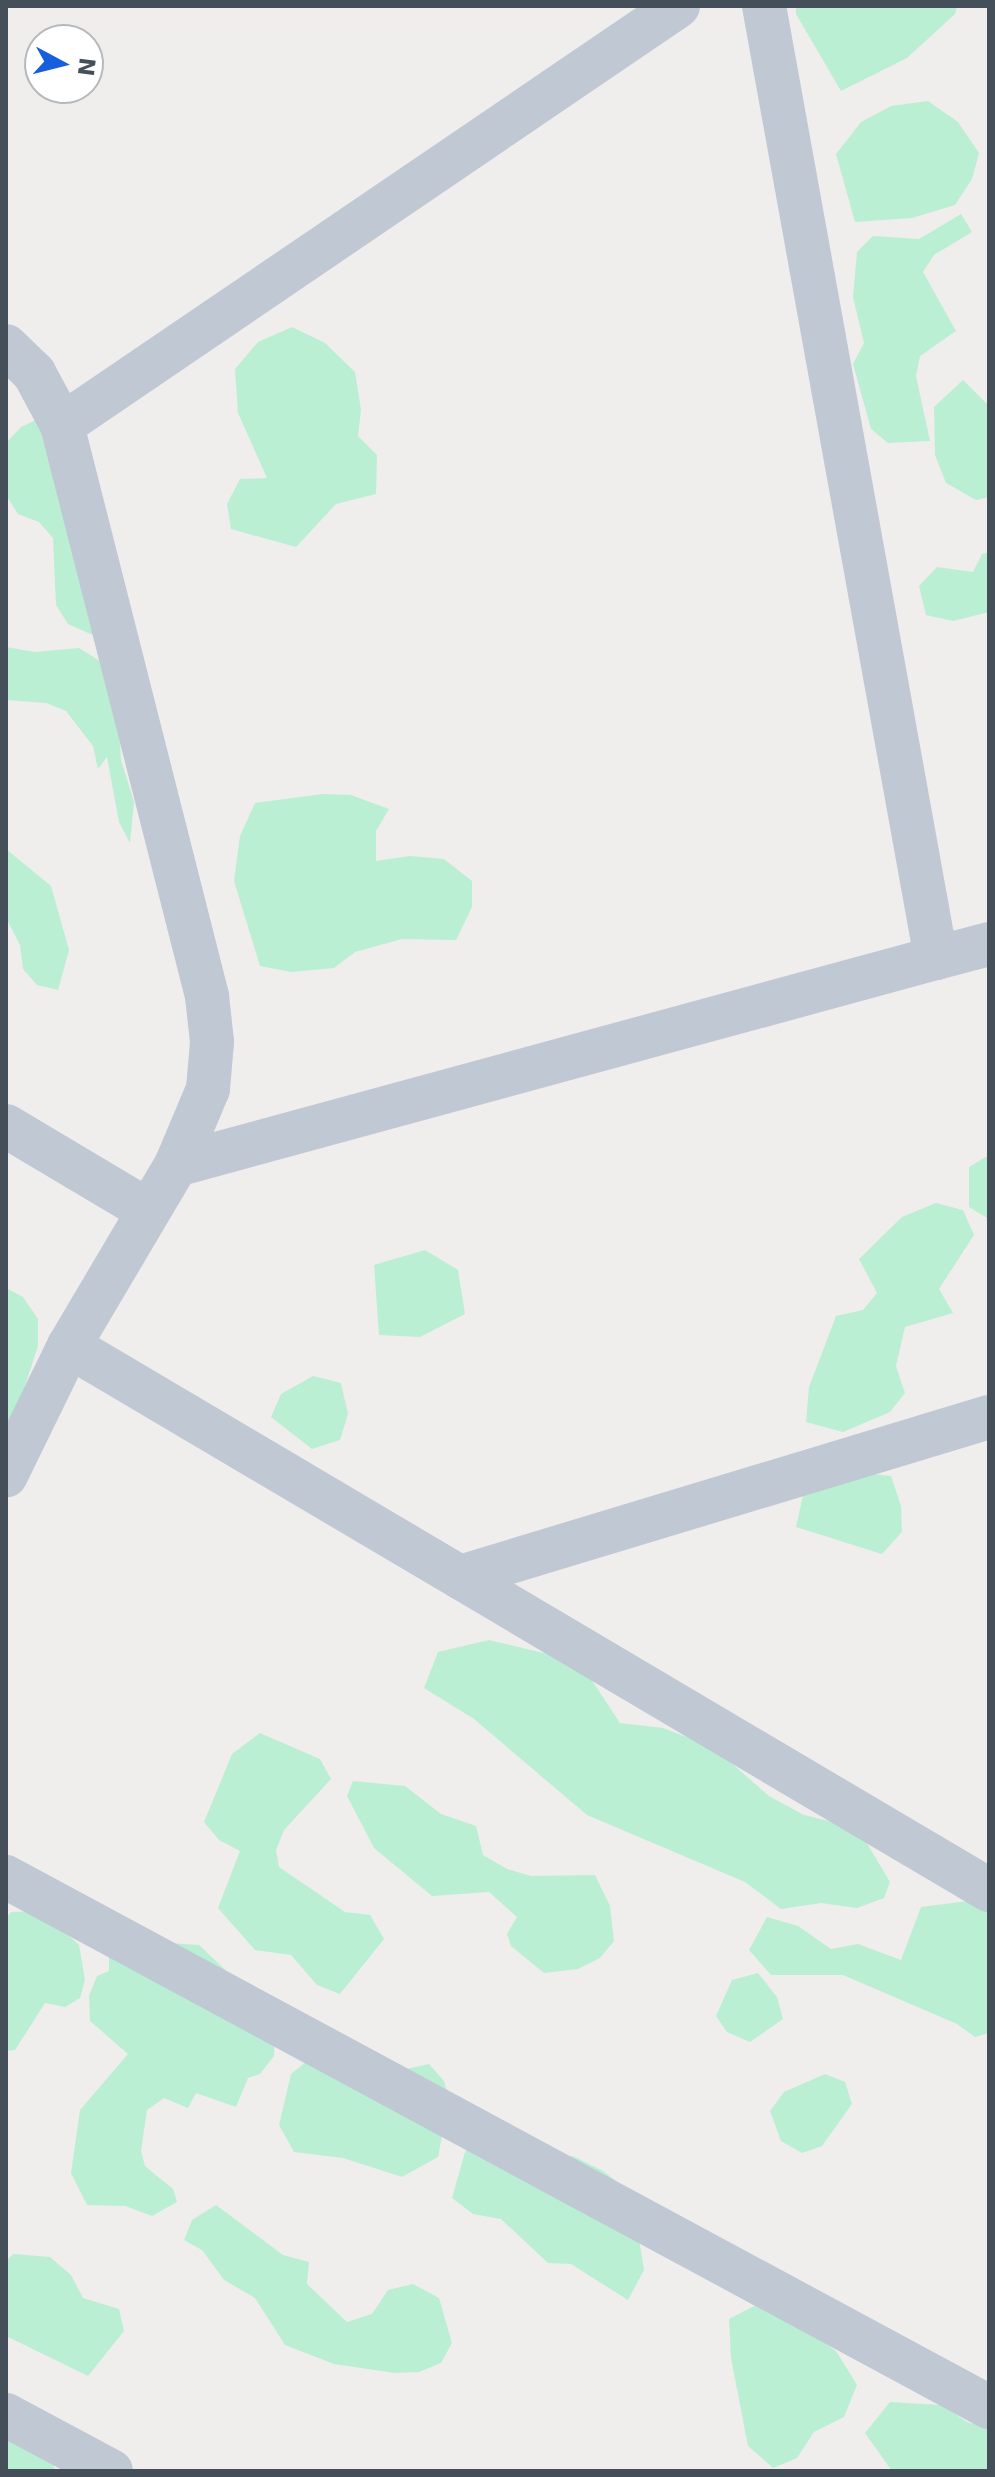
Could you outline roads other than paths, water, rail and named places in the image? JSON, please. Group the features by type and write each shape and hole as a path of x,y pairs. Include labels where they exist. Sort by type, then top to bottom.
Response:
{"street":[{"path":"62,425 678,6"},
{"path":"764,6 936,958"},
{"path":"6,1475 69,1346 176,1165 208,1089 212,1042 207,996 62,425 15,371"},
{"path":"176,1165 989,944"},
{"path":"6,1126 147,1210"},
{"path":"69,1346 989,1890"},
{"path":"460,1577 989,1417"},
{"path":"6,1877 989,2407"},
{"path":"6,2415 111,2471"}]}
